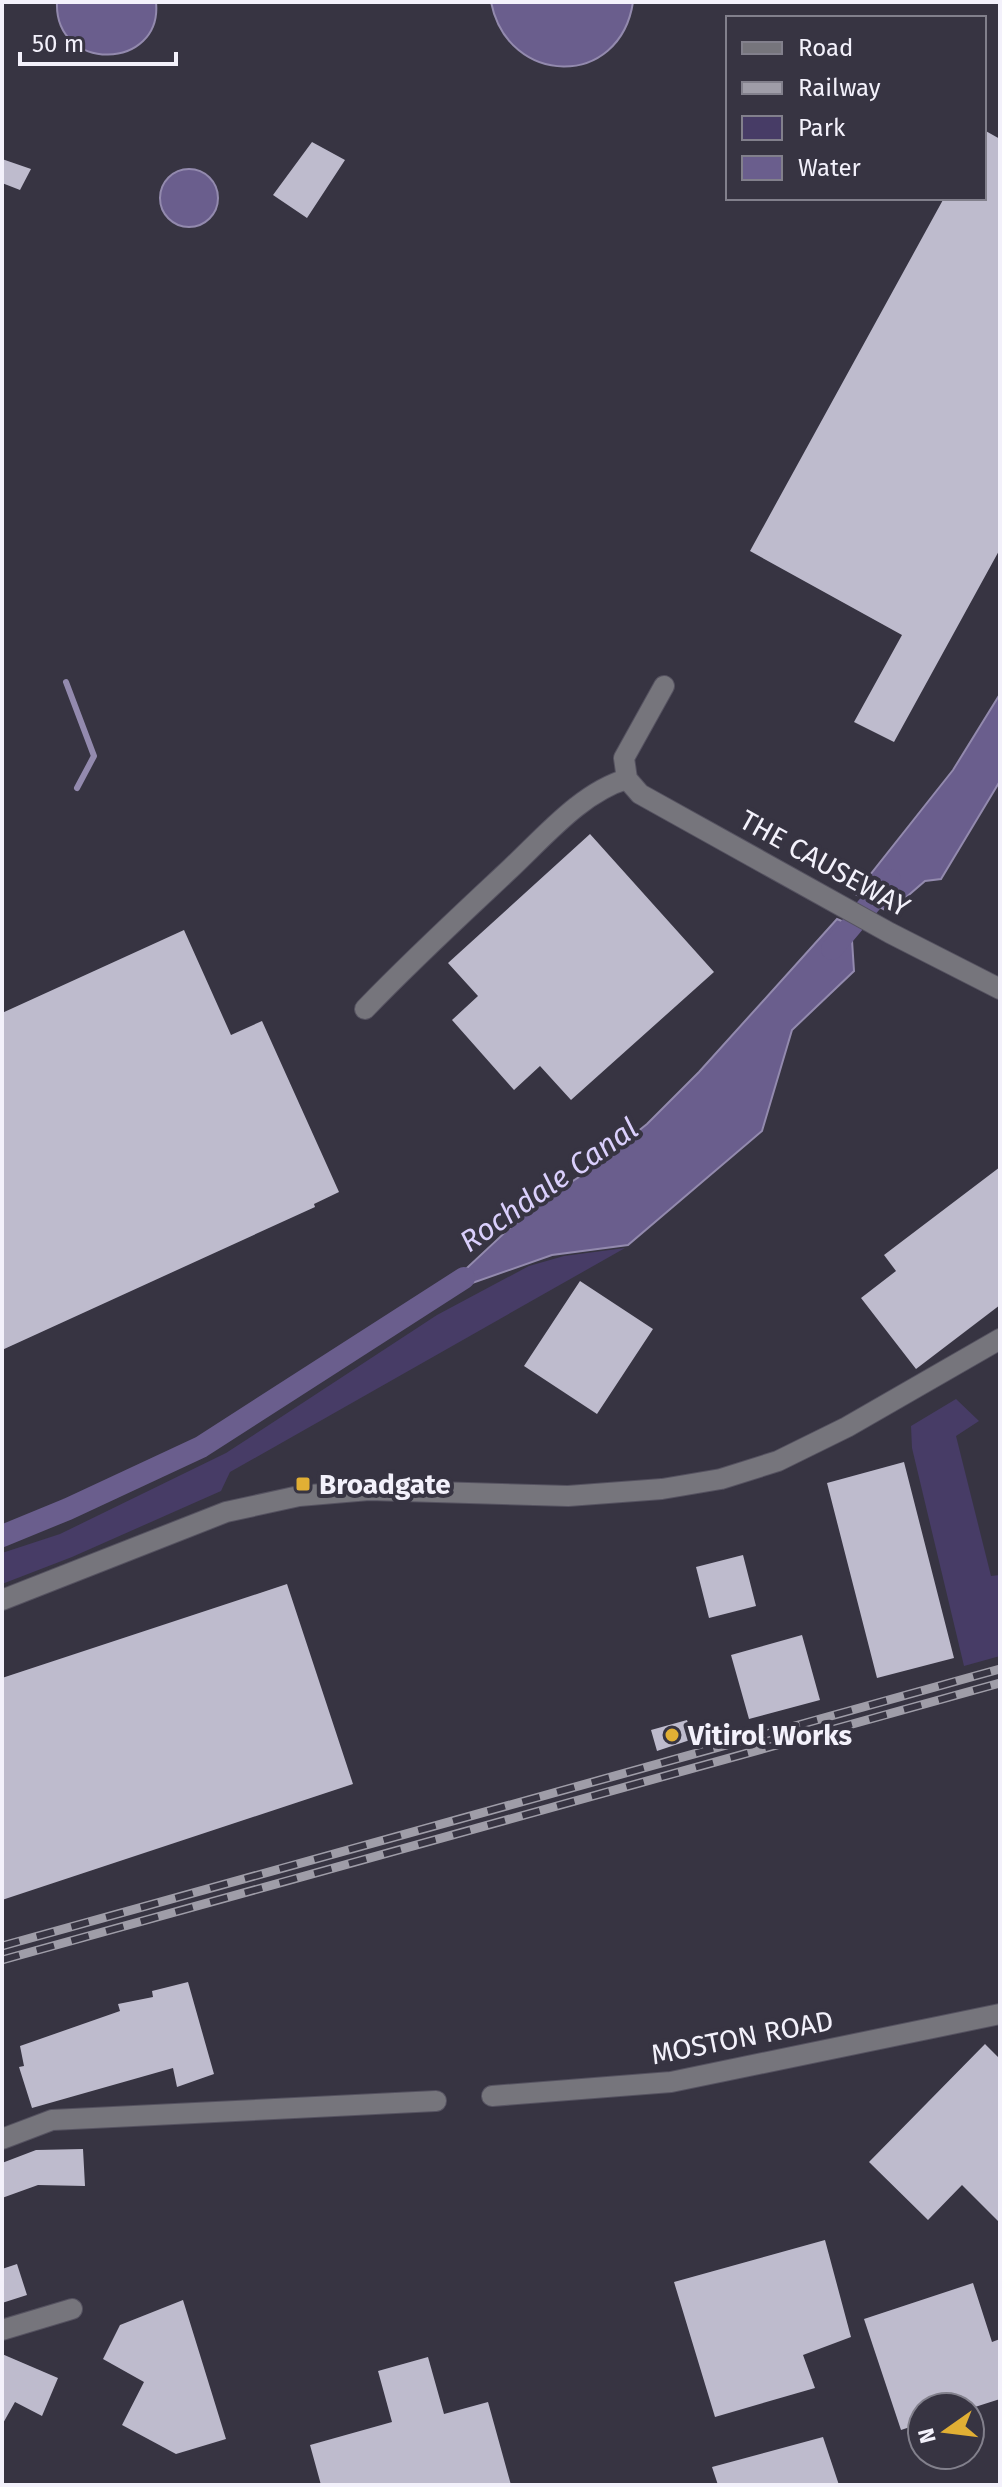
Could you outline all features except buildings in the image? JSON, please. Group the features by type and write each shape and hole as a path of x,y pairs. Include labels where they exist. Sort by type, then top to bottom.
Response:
{"street":[{"path":"365,1009 434,939 559,823 598,791 627,779 624,758 664,686"},
{"name":"THE CAUSEWAY","path":"627,779 640,794 890,933 1000,989"},
{"path":"2,1600 226,1512 299,1496 369,1490 568,1496 662,1489 721,1479 778,1461 847,1427 1000,1339"},
{"name":"MOSTON ROAD","path":"492,2096 671,2082 1000,2014"},
{"path":"2,2139 52,2120 436,2101"},
{"path":"2,2330 72,2309"}],"green space":[{"path":"625,1248 230,1472 221,1491 72,1557 2,1584 2,1553 60,1534 226,1453 437,1315 529,1266 564,1256"},
{"path":"956,1399 979,1421 956,1436 991,1576 1000,1575 1000,1656 964,1666 912,1448 911,1426"}],"water":[{"path":"57,2 156,2 154,25 143,41 127,51 108,54 89,51 72,42 61,25"},
{"path":"491,2 633,2 624,30 608,51 587,63 564,66 540,62 519,50 501,30"},
{"path":"189,169 200,171 209,178 216,187 216,209 209,218 200,225 189,227 178,225 169,218 162,209 160,198 162,187 169,178 178,171"},
{"path":"1000,694 1000,781 941,879 925,881 889,912 855,894 953,770"},
{"path":"837,919 851,925 854,971 792,1030 762,1131 628,1245 552,1255 438,1295 529,1210 591,1169 647,1124 699,1072"}],"waterway":[{"path":"66,682 94,756 77,788"},
{"name":"Rochdale Canal","path":"832,949 890,880"},
{"name":"Rochdale Canal","path":"2,1536 201,1447 464,1278"}],"railway":[{"path":"2,1946 1000,1669"},
{"path":"2,1960 1000,1683"}],"place":[{"name":"Broadgate","path":"303,1484"},
{"name":"Vitirol Works","path":"672,1735"}]}
